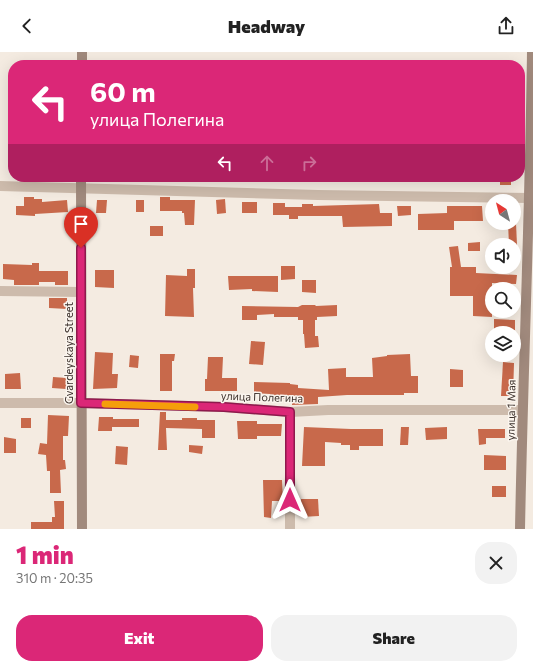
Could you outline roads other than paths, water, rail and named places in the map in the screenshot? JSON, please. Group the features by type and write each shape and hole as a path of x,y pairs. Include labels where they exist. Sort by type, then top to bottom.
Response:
{"main road":[{"name":"улица 1 Мая","path":"520,529 522,410 531,198 532,52"},
{"name":"Gvardeyskaya Street","path":"81,182 82,529"}],"street":[{"path":"0,186 318,195 531,198"},
{"path":"0,291 82,292"},
{"name":"улица Полегина","path":"0,403 81,403 224,407 290,412 328,410 522,410"},
{"path":"290,412 290,529"}]}
